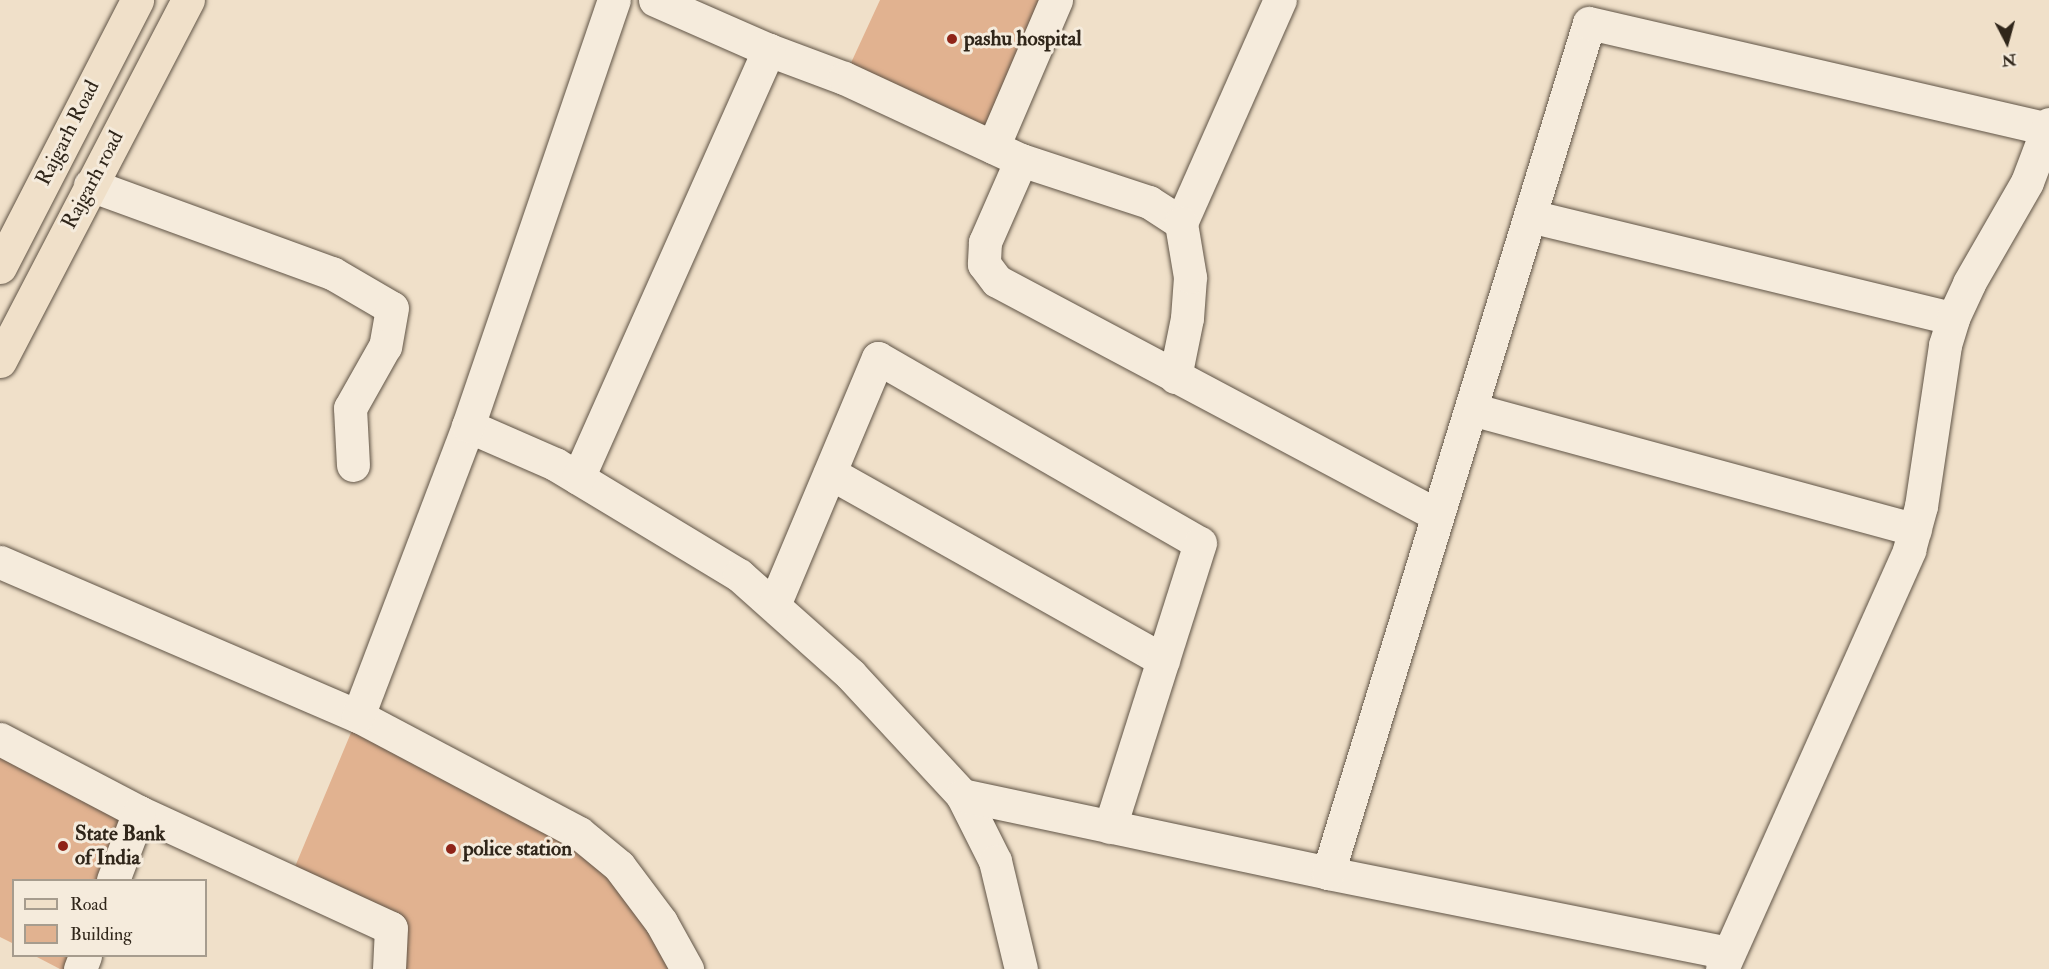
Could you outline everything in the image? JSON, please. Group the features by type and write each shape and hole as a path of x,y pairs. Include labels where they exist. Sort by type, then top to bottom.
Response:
{"main road":[{"name":"Rajgarh Road","path":"0,267 137,0"},
{"name":"Rajgarh road","path":"0,361 188,0"}],"street":[{"path":"358,716 468,426 614,0"},
{"path":"655,0 769,50 844,78 1007,154 1149,202 1181,223"},
{"path":"1056,0 1007,154 985,242 984,264 997,281 1437,515"},
{"path":"1175,376 1188,318 1190,277 1181,223 1280,0"},
{"path":"962,795 1725,961 1904,561 1915,530 1945,345 1953,318 1969,283 2027,182 2048,126 1589,23 1328,873"},
{"path":"578,478 769,50"},
{"path":"90,185 332,273 392,308 385,346 350,408 353,465"},
{"path":"1530,216 1953,318"},
{"path":"774,605 878,358 1200,543 1110,826"},
{"path":"1471,409 1915,530"},
{"path":"468,426 555,464 739,575 850,675 962,795 994,861 1021,969"},
{"path":"830,473 1163,660"},
{"path":"0,562 358,716 579,833 619,866 662,922 687,969"},
{"path":"0,739 139,812 391,928 389,969"},
{"path":"113,879 139,812"}],"building":[{"name":"pashu hospital","path":"880,0 1061,0 993,147 844,78"},
{"name":"police station","path":"358,716 579,833 680,969 389,969 391,928 289,881"},
{"name":"State Bank of India","path":"0,739 139,812 113,879 12,879 12,943 0,937"},
{"path":"37,957 84,957 79,969 60,969"}],"place":[{"name":"pashu hospital","path":"952,39"},
{"name":"State Bank of India","path":"63,846"},
{"name":"police station","path":"451,849"}]}
